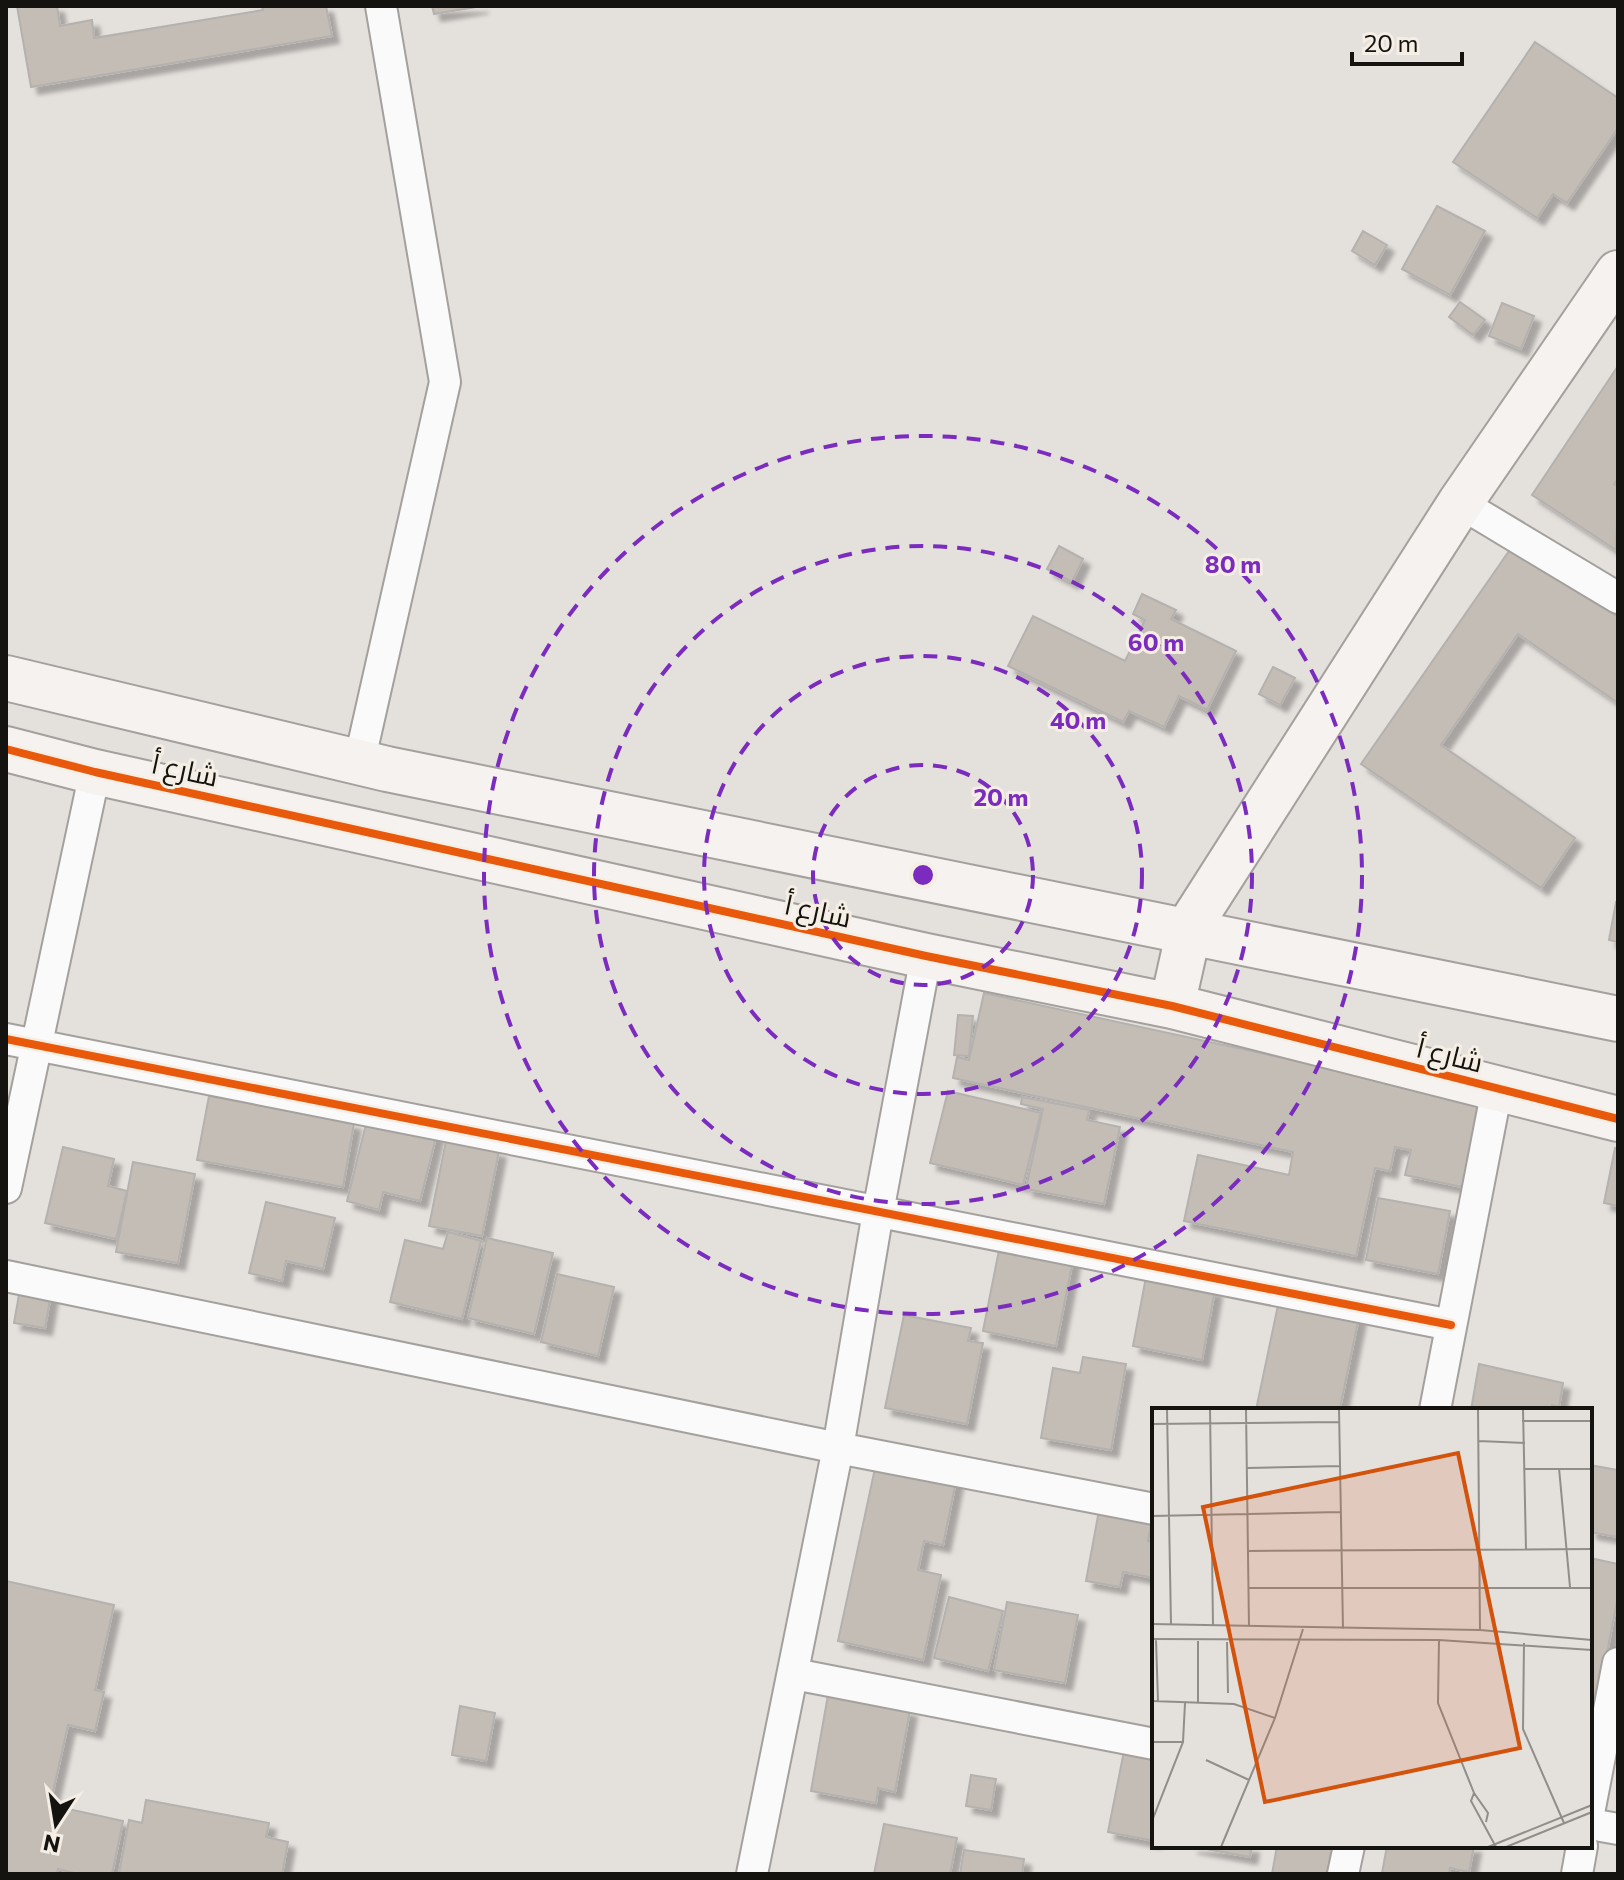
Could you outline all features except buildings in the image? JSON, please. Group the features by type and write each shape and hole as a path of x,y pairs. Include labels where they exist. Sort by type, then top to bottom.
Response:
{"street":[{"path":"359,763 445,382 381,6"},
{"path":"1172,1006 1189,930 1460,503 1618,273"},
{"path":"1460,503 1618,598"},
{"name":"شارع أ","path":"6,678 359,763 1618,1019"},
{"name":"شارع أ","path":"6,749 95,772 926,956 1172,1006 1497,1089 1617,1112"},
{"path":"6,1188 95,772"},
{"path":"752,1874 838,1448 926,956"},
{"path":"6,1039 1451,1325"},
{"path":"1435,1408 1497,1089"},
{"path":"6,1276 838,1448 1152,1509"},
{"path":"1592,1798 1618,1663"},
{"path":"794,1674 1152,1744"},
{"path":"1592,1824 1618,1829"},
{"path":"1343,1874 1349,1848"},
{"path":"1577,1874 1582,1848"}],"cycle path":[{"path":"6,749 95,772 926,956 1172,1006 1618,1119"},
{"path":"6,1039 1451,1325"}]}
